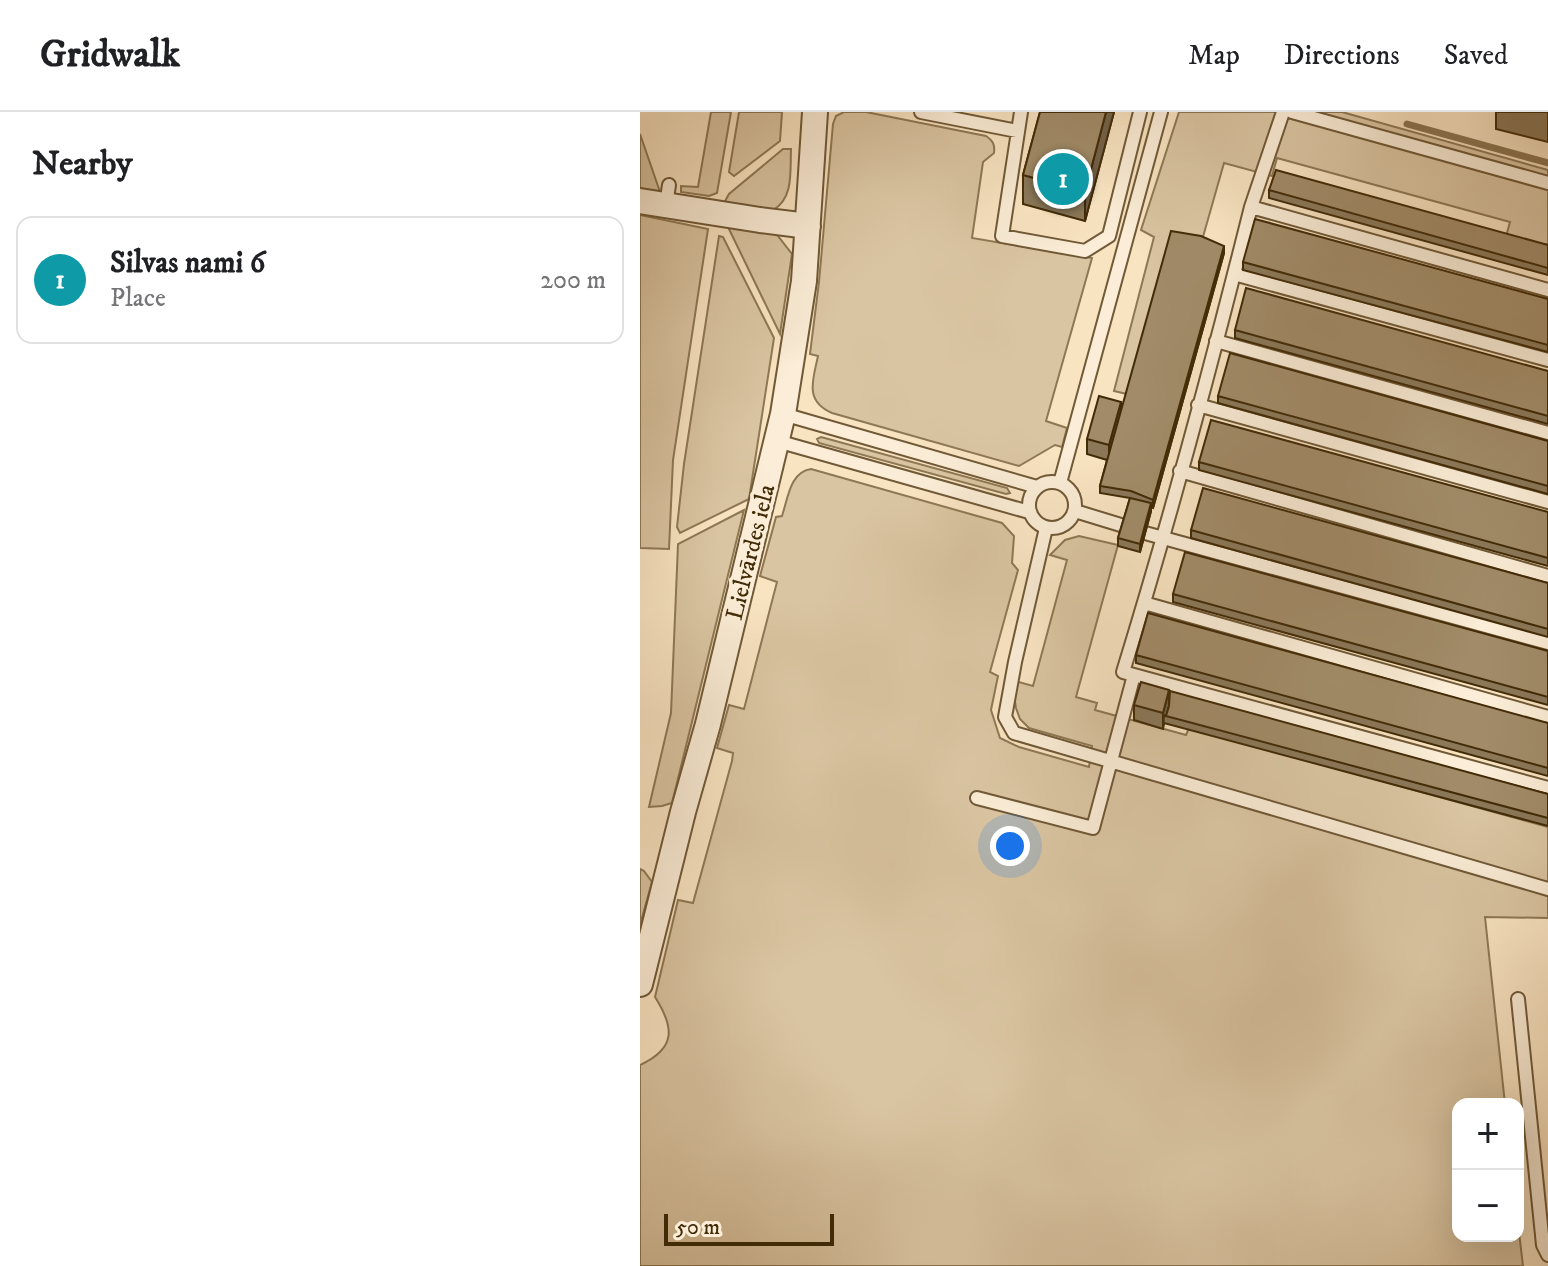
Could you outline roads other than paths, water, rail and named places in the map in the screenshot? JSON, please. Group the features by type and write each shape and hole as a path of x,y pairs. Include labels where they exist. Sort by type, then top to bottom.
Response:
{"street":[{"name":"Lielvārdes iela","path":"640,984 712,709 783,414 804,281 815,112"},
{"path":"640,201 668,195 760,220 808,226"}],"lane":[{"path":"921,112 1017,131"},
{"path":"1021,112 1002,236 1085,251 1109,236 1140,112"},
{"path":"1060,483 1161,112"},
{"path":"1283,112 1251,207 1123,672 1548,788"},
{"path":"1292,112 1548,183"},
{"path":"1251,207 1548,290"},
{"path":"1234,274 1548,360"},
{"path":"1216,341 1548,433"},
{"path":"1198,405 1548,502"},
{"path":"783,414 1037,487"},
{"path":"777,441 1029,512"},
{"path":"1180,471 1548,576"},
{"path":"1048,482 1060,483 1073,494 1075,511 1064,526 1046,528 1036,523 1029,512 1029,499 1037,487 1048,482"},
{"path":"1075,511 1124,526"},
{"path":"1046,528 1005,717 1014,733 1548,889"},
{"path":"1145,533 1548,643"},
{"path":"1144,603 1548,717"},
{"path":"977,798 1093,828 1134,675"},
{"path":"1518,999 1543,1245 1548,1255"}],"waterway":[{"path":"1407,124 1548,163"}],"place":[{"name":"Silvas nami 6","path":"1063,179"}]}
